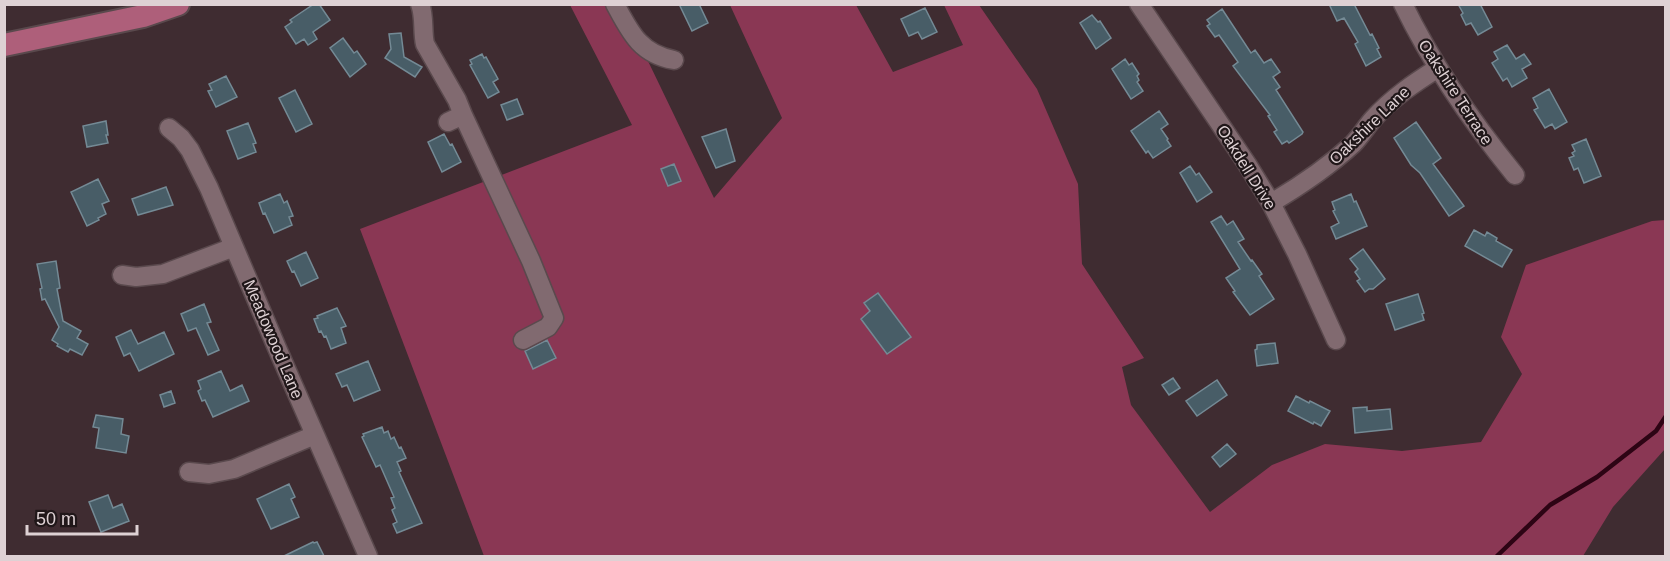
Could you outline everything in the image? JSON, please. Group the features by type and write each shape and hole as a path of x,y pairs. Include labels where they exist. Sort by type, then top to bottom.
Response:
{"main road":[{"path":"4,45 143,16 178,4"}],"street":[{"path":"420,4 424,19 425,44 457,100 456,119 531,261 554,318 548,327 522,340"},
{"path":"615,4 631,34 640,45 652,53 674,60"},
{"name":"Oakdell Drive","path":"1139,4 1247,164 1270,203 1336,340"},
{"name":"Oakshire Terrace","path":"1403,4 1438,68 1485,139 1515,175"},
{"name":"Oakshire Lane","path":"1270,203 1303,184 1333,162 1391,100 1438,68"},
{"name":"Meadowood Lane","path":"169,128 190,150 209,188 368,556"},
{"path":"122,275 136,277 163,274 234,247"},
{"path":"189,472 208,474 228,471 315,435"}],"shaded area":[{"path":"570,5 621,5 714,198 782,118 730,5 856,5 893,72 963,45 944,5 979,5 1037,89 1078,184 1082,264 1144,358 1122,367 1131,405 1210,512 1272,465 1325,444 1402,451 1481,442 1522,374 1501,337 1526,265 1652,221 1665,220 1665,449 1613,507 1583,556 484,556 360,229 632,125"}],"building":[{"path":"314,4 319,4 330,20 313,32 317,39 308,45 304,39 296,44 285,27 292,22 290,20"},
{"path":"679,4 699,4 708,23 692,31"},
{"path":"1329,4 1354,4 1370,35 1372,34 1381,57 1366,66 1355,44 1358,42 1344,18 1337,21"},
{"path":"1458,4 1480,4 1492,27 1478,35 1471,23 1466,25"},
{"path":"925,8 937,32 922,39 918,32 909,36 901,19"},
{"path":"1222,9 1251,53 1255,50 1264,63 1271,59 1280,72 1273,77 1280,87 1276,90 1303,132 1289,143 1287,141 1282,144 1274,132 1277,130 1268,116 1270,115 1233,66 1238,62 1219,35 1215,37 1207,26 1210,24 1207,20"},
{"path":"1092,15 1098,22 1100,21 1111,38 1096,49 1080,23"},
{"path":"401,33 404,57 422,67 415,77 385,58 391,49 389,34"},
{"path":"343,38 354,53 357,51 366,64 350,77 330,48"},
{"path":"1507,45 1516,59 1524,54 1531,64 1522,69 1527,78 1512,87 1507,78 1503,81 1492,63 1498,59 1494,52"},
{"path":"482,54 498,79 493,82 499,92 488,98 470,65 472,64 470,60"},
{"path":"1125,59 1129,65 1132,63 1139,74 1137,82 1143,91 1131,99 1112,69"},
{"path":"226,76 237,97 216,107 208,91 212,90 209,84"},
{"path":"1549,89 1567,122 1555,129 1552,124 1545,128 1534,110 1538,108 1533,98"},
{"path":"295,90 312,124 296,132 279,98"},
{"path":"517,99 523,114 507,120 501,105"},
{"path":"1159,111 1168,124 1161,129 1171,146 1153,158 1148,151 1146,153 1131,131"},
{"path":"106,121 108,143 87,147 83,126"},
{"path":"1416,122 1441,158 1433,164 1464,206 1449,216 1394,138"},
{"path":"248,123 256,143 253,144 256,152 238,159 227,131"},
{"path":"726,129 735,161 716,168 702,137"},
{"path":"444,134 461,162 442,172 428,142"},
{"path":"1586,139 1601,176 1584,183 1578,168 1574,170 1569,158 1574,156 1572,153 1575,151 1572,145"},
{"path":"674,164 681,181 668,186 661,169"},
{"path":"1190,166 1196,175 1199,173 1212,192 1197,202 1180,173"},
{"path":"98,179 109,201 102,204 106,214 87,226 71,192"},
{"path":"166,187 173,205 138,215 132,199"},
{"path":"280,194 284,203 287,201 293,216 289,217 292,225 274,233 259,203"},
{"path":"1351,194 1367,226 1336,239 1331,227 1339,223 1333,211 1335,210 1332,202"},
{"path":"1221,216 1227,225 1233,221 1244,239 1238,242 1262,274 1259,276 1274,299 1250,315 1226,278 1240,269 1211,222"},
{"path":"1474,230 1485,236 1487,232 1497,238 1496,241 1512,250 1502,267 1465,246"},
{"path":"1363,249 1385,279 1373,289 1365,292 1357,281 1360,279 1355,272 1358,269 1350,259"},
{"path":"306,252 318,278 301,286 287,261"},
{"path":"56,261 60,288 57,289 63,321 81,331 77,338 88,344 82,355 70,349 68,352 52,340 59,327 45,299 42,300 37,264"},
{"path":"878,293 911,337 887,354 861,319 870,311 864,303"},
{"path":"1418,294 1424,320 1395,330 1386,304"},
{"path":"204,304 211,322 207,323 219,350 208,355 196,328 188,331 181,314"},
{"path":"337,308 346,326 341,328 346,343 331,349 326,336 324,337 321,331 319,332 314,319"},
{"path":"131,330 138,344 164,332 174,354 139,371 130,353 124,356 116,337"},
{"path":"547,340 556,358 533,369 525,351"},
{"path":"1275,343 1278,363 1257,366 1255,350 1257,345"},
{"path":"368,361 380,390 354,401 347,385 342,387 336,374"},
{"path":"221,371 230,391 242,385 249,401 213,417 205,400 202,401 198,391 201,389 198,381"},
{"path":"1173,378 1180,388 1169,395 1162,385"},
{"path":"1217,380 1227,395 1197,416 1186,401"},
{"path":"171,391 175,403 164,407 160,395"},
{"path":"1296,396 1330,411 1321,426 1288,411"},
{"path":"1367,407 1367,411 1390,409 1392,429 1355,433 1353,408"},
{"path":"96,415 123,419 121,434 129,436 126,453 96,448 99,428 93,427"},
{"path":"382,427 384,433 388,431 391,439 394,437 406,458 397,462 401,471 399,472 422,523 397,533 393,524 397,522 392,510 395,508 391,498 394,497 380,465 376,467 362,437 363,434"},
{"path":"1227,444 1236,454 1220,467 1212,457"},
{"path":"289,484 295,497 291,499 299,517 271,529 257,499"},
{"path":"108,495 113,508 122,504 129,521 101,532 89,502"},
{"path":"317,542 324,556 284,556"}],"waterway":[{"path":"1497,556 1550,505 1597,477 1656,431 1666,416"}]}
